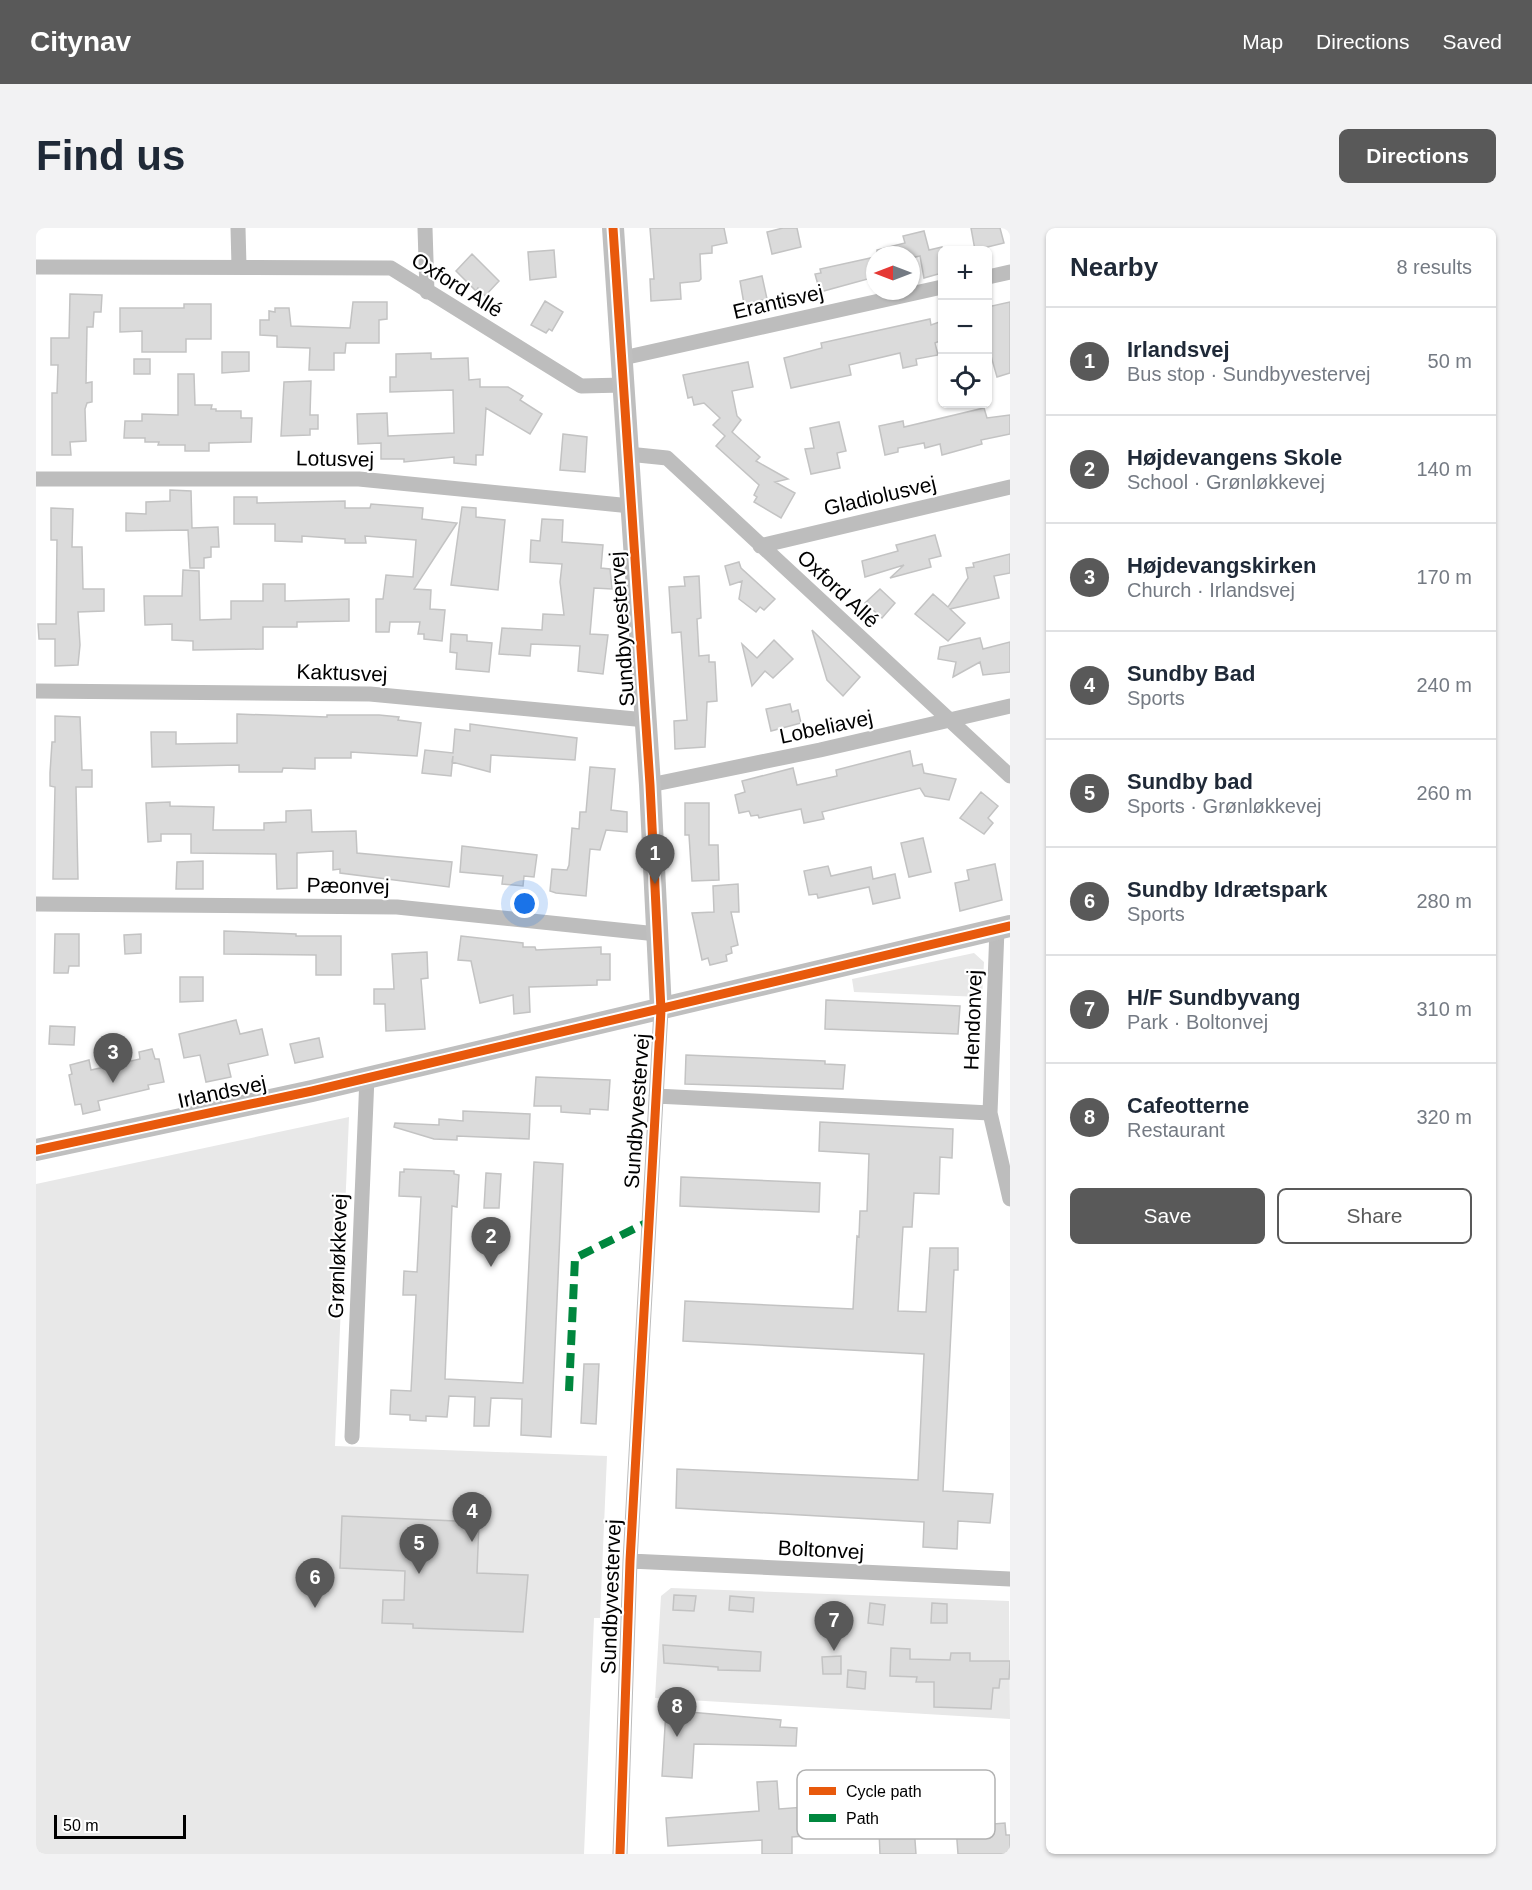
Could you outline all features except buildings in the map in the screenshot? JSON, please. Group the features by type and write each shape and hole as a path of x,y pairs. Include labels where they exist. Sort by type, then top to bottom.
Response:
{"street":[{"path":"238,228 239,266"},
{"path":"425,228 427,292"},
{"name":"Sundbyvestervej","path":"614,228 650,785 661,1010 630,1561 620,1854"},
{"name":"Oxford Allé","path":"36,267 391,268 581,386 624,385"},
{"path":"992,276 1010,272"},
{"name":"Erantisvej","path":"623,358 938,288"},
{"name":"Oxford Allé","path":"628,454 667,458 1010,776"},
{"name":"Lotusvej","path":"36,479 359,479 631,506"},
{"name":"Gladiolusvej","path":"760,546 1010,487"},
{"name":"Kaktusvej","path":"36,691 370,694 646,720"},
{"name":"Lobeliavej","path":"650,785 820,750 1010,706"},
{"name":"Pæonvej","path":"36,903 397,907 657,934"},
{"name":"Irlandsvej","path":"36,1150 661,1010 1003,928"},
{"name":"Hendonvej","path":"1003,928 990,1113 1010,1199"},
{"name":"Grønløkkevej","path":"352,1437 367,1077"},
{"name":"Sundbyvestervej","path":"656,1096 990,1113"},
{"name":"Boltonvej","path":"630,1561 1010,1579"}],"shaded area":[{"path":"974,953 984,962 982,997 854,992 852,979"},
{"path":"349,1117 335,1446 607,1456 600,1618 594,1618 584,1854 36,1854 36,1184"},
{"path":"671,1588 1009,1601 1010,1719 655,1698 661,1596"}],"marked path":[{"path":"569,1391 575,1258 648,1222"}],"cycle path":[{"path":"613,228 650,785 661,1010 630,1561 620,1854"},
{"path":"36,1150 312,1091 1010,926"}],"place":[{"name":"Irlandsvej","path":"655,884"},
{"name":"Højdevangskirken","path":"113,1083"},
{"name":"Højdevangens Skole","path":"491,1267"},
{"name":"Sundby Bad","path":"472,1542"},
{"name":"Sundby bad","path":"419,1574"},
{"name":"Sundby Idrætspark","path":"315,1608"},
{"name":"H/F Sundbyvang","path":"834,1651"},
{"name":"Cafeotterne","path":"677,1737"}]}
